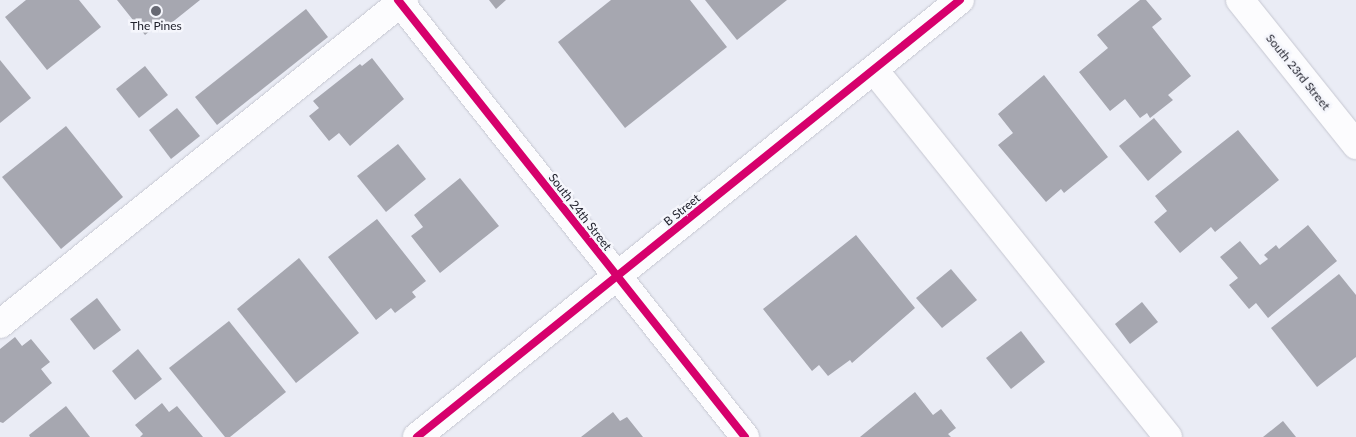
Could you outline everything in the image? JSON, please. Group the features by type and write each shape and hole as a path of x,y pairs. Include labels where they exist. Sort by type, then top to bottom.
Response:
{"street":[{"name":"B Street","path":"417,437 960,0"},
{"name":"South 23rd Street","path":"1240,0 1356,144"},
{"path":"0,324 401,1"},
{"name":"South 24th Street","path":"401,1 745,437"},
{"path":"874,70 1168,437"}],"building":[{"path":"26,0 79,0 101,27 47,70 5,17"},
{"name":"The Pines","path":"117,0 200,0 165,28 161,22 145,35"},
{"path":"489,0 506,0 496,9"},
{"path":"611,0 690,0 727,47 625,128 558,42"},
{"path":"705,0 787,0 737,40"},
{"path":"1140,0 1146,0 1162,19 1152,27 1191,76 1168,95 1173,100 1150,118 1147,113 1140,118 1125,99 1110,111 1079,72 1108,48 1097,35"},
{"path":"306,9 328,37 217,125 195,97"},
{"path":"372,58 404,99 350,146 339,133 329,141 309,116 319,108 313,101 360,64 362,66"},
{"path":"0,60 31,98 0,123"},
{"path":"145,66 168,95 139,118 116,89"},
{"path":"1044,75 1108,157 1064,193 1061,189 1046,202 998,145 1013,133 998,114"},
{"path":"177,108 200,136 171,159 149,130"},
{"path":"1154,118 1182,152 1148,181 1119,146"},
{"path":"66,126 123,197 61,249 2,177"},
{"path":"1238,130 1279,180 1215,232 1211,227 1180,253 1154,222 1167,211 1155,196"},
{"path":"398,144 426,179 386,212 357,176"},
{"path":"460,178 499,226 440,273 411,236 423,227 414,215"},
{"path":"377,219 426,281 412,292 416,297 395,313 391,308 376,320 328,257"},
{"path":"1308,225 1337,261 1268,318 1256,303 1249,309 1229,285 1238,278 1220,257 1240,241 1260,265 1268,259 1264,255 1276,245 1279,249"},
{"path":"856,235 915,308 852,363 850,360 828,376 819,365 812,371 763,309"},
{"path":"299,258 359,333 296,383 237,309"},
{"path":"951,269 977,300 942,328 916,298"},
{"path":"1339,274 1356,295 1356,357 1317,387 1271,328"},
{"path":"97,298 121,330 94,350 70,319"},
{"path":"1142,302 1158,322 1130,344 1115,324"},
{"path":"229,321 286,392 230,437 225,437 169,368"},
{"path":"1021,331 1045,362 1011,389 986,358"},
{"path":"15,337 22,346 31,339 50,362 41,369 52,383 3,423 0,422 0,349"},
{"path":"138,349 162,379 135,400 112,371"},
{"path":"915,392 933,415 941,409 956,428 948,434 951,437 860,437"},
{"path":"162,403 169,412 177,406 203,437 140,437 143,434 135,425"},
{"path":"66,406 90,437 30,437 29,435"},
{"path":"613,412 620,421 627,417 643,437 581,437"},
{"path":"1283,421 1296,437 1263,437"}],"cycle path":[{"path":"398,0 745,437"},
{"path":"417,437 960,0"}],"place":[{"name":"The Pines","path":"156,11"}]}
